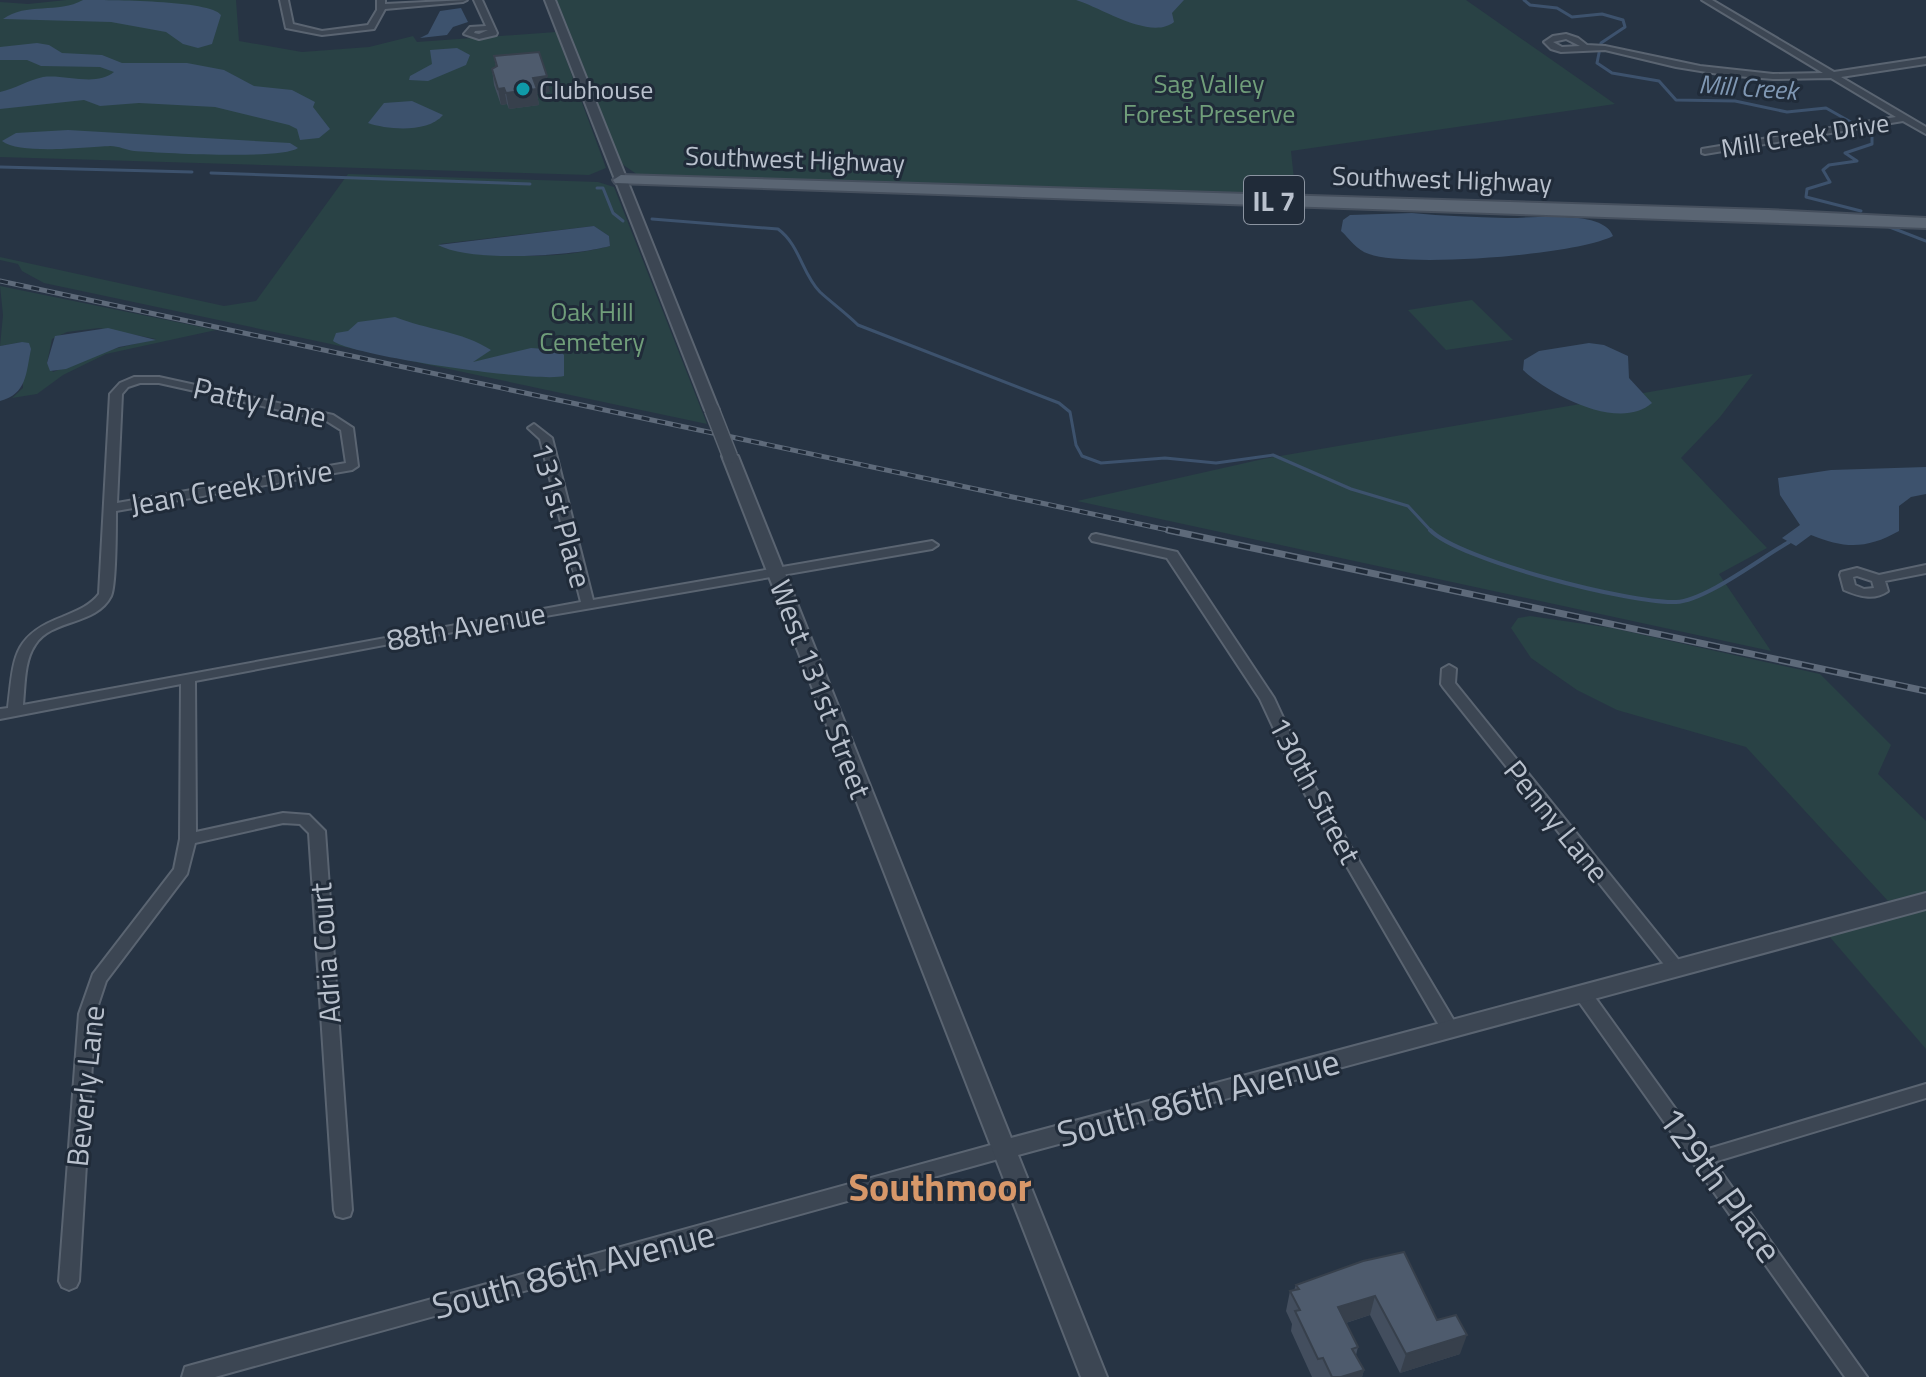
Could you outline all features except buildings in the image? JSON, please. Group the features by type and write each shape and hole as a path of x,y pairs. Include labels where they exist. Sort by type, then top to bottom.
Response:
{"main road":[{"name":"Southwest Highway","path":"621,180 1743,214 1926,223"}],"street":[{"path":"284,0 286,22 291,28 322,33 371,27 382,4 463,0"},
{"path":"478,0 489,20 488,28"},
{"name":"West 131st Street","path":"550,0 1094,1377"},
{"path":"1706,0 1926,131"},
{"path":"1583,45 1651,62 1798,77 1926,61"},
{"name":"Mill Creek Drive","path":"1705,151 1906,118"},
{"name":"Patty Lane","path":"110,508 116,394 120,387 132,381 168,381 339,420 347,428 352,466"},
{"name":"131st Place","path":"534,428 546,438 588,604"},
{"name":"Jean Creek Drive","path":"110,508 352,466"},
{"path":"7,712 28,644 104,599 110,508"},
{"name":"130th Street","path":"1096,538 1172,555 1267,698 1308,787 1450,1029"},
{"name":"88th Avenue","path":"7,712 775,570 932,545"},
{"path":"1878,579 1926,569"},
{"name":"Penny Lane","path":"1449,669 1448,684 1455,694 1676,968"},
{"name":"Beverly Lane","path":"69,1281 90,1002 99,979 181,870 188,839 188,679"},
{"name":"Adria Court","path":"188,839 283,818 304,819 317,831 343,1210"},
{"name":"South 86th Avenue","path":"192,1375 1002,1150 1926,901"},
{"name":"129th Place","path":"1583,994 1857,1377"},
{"path":"1703,1158 1926,1091"}],"green space":[{"path":"66,0 236,0 239,41 302,52 369,47 413,36 417,42 556,32 606,168 589,175 0,157 0,2 28,4"},
{"name":"Sag Valley Forest Preserve","path":"557,0 1466,0 1615,104 1291,151 1296,198 638,175 622,164"},
{"name":"Oak Hill Cemetery","path":"348,174 598,182 614,187 707,424 44,283 22,271 18,264 0,260 0,257 224,306 256,301","holes":["594,226 609,236 610,246 590,251 527,256 485,254 444,248 440,244"]},
{"path":"0,286 216,330 106,354 63,375 37,394 12,398 23,388 22,342 0,346 3,315","holes":["99,328 156,339 109,350 53,372 47,363 52,339 67,332"]},
{"path":"1472,300 1513,340 1446,350 1408,310"},
{"path":"1753,374 1720,417 1681,458 1767,548 1719,574 1771,651 1077,501 1263,459"},
{"path":"1530,616 1612,628 1820,674 1891,745 1878,774 1926,821 1926,892 1888,901 1746,747 1617,710 1577,690 1531,658 1511,628 1518,618"},
{"path":"1926,908 1926,1049 1829,936"}],"water":[{"path":"83,0 199,6 221,15 212,44 198,48 183,44 166,32 111,22 3,19 22,11"},
{"path":"1076,0 1184,0 1172,13 1174,22 1152,28 1125,21"},
{"path":"461,8 468,22 453,27 447,35 420,38 428,34 440,11"},
{"path":"37,43 49,45 62,53 102,55 122,63 187,63 224,70 254,86 292,90 315,102 313,107 330,129 319,138 300,140 297,129 289,125 215,107 139,103 100,106 84,100 0,109 0,92 37,78 98,79 114,72 100,67 41,66 27,60 0,60 0,47"},
{"path":"457,48 470,55 466,65 428,81 409,80 410,76 432,64 430,50"},
{"path":"412,101 443,115 428,125 418,127 397,128 368,123 384,103"},
{"path":"68,130 290,143 298,148 269,154 220,155 134,151 110,146 38,149 2,141 16,133"},
{"path":"1412,213 1581,218 1606,227 1613,236 1594,243 1530,254 1418,260 1369,254 1341,231 1343,220 1350,215"},
{"path":"594,226 609,236 610,246 572,253 498,256 454,251 438,245"},
{"path":"395,317 468,339 491,350 473,362 531,348 560,350 564,355 564,376 520,376 446,367 374,354 333,341 336,333 348,331 358,322"},
{"path":"108,328 156,340 119,347 66,369 50,371 47,363 55,336"},
{"path":"29,343 31,349 24,381 16,393 0,401 0,346"},
{"path":"1589,343 1604,345 1628,356 1629,378 1652,403 1638,411 1604,412 1567,399 1523,370 1524,360 1539,351"},
{"path":"1926,467 1926,494 1911,497 1899,506 1899,531 1887,537 1866,544 1845,545 1811,535 1796,546 1782,538 1800,525 1780,495 1778,478 1831,470"}],"waterway":[{"name":"Mill Creek","path":"1524,0 1530,5 1557,8 1572,17 1602,14 1623,20 1625,27 1601,43 1597,63 1612,73 1659,81 1676,100 1735,101 1787,112 1826,108 1872,134 1872,144 1845,153 1857,161 1829,165 1823,170 1830,182 1807,189 1806,197 1861,211"},
{"path":"0,167 192,172"},
{"path":"211,173 530,184"},
{"path":"597,188 603,188 613,213 623,221"},
{"path":"652,219 778,229 791,243 814,285 858,325 1059,403 1070,412 1076,445 1082,456 1101,463 1165,458 1216,463 1273,455 1351,489 1408,506 1430,530"},
{"name":"Mill Creek","path":"1887,226 1926,241"},
{"path":"1430,530 1474,554 1547,578 1623,596 1676,602 1717,587 1789,542"}],"railway":[{"path":"0,281 1177,532"},
{"path":"1168,530 1926,691"}],"place":[{"name":"Clubhouse","path":"523,89"}],"district":[{"name":"Southmoor","path":"940,1187"}]}
